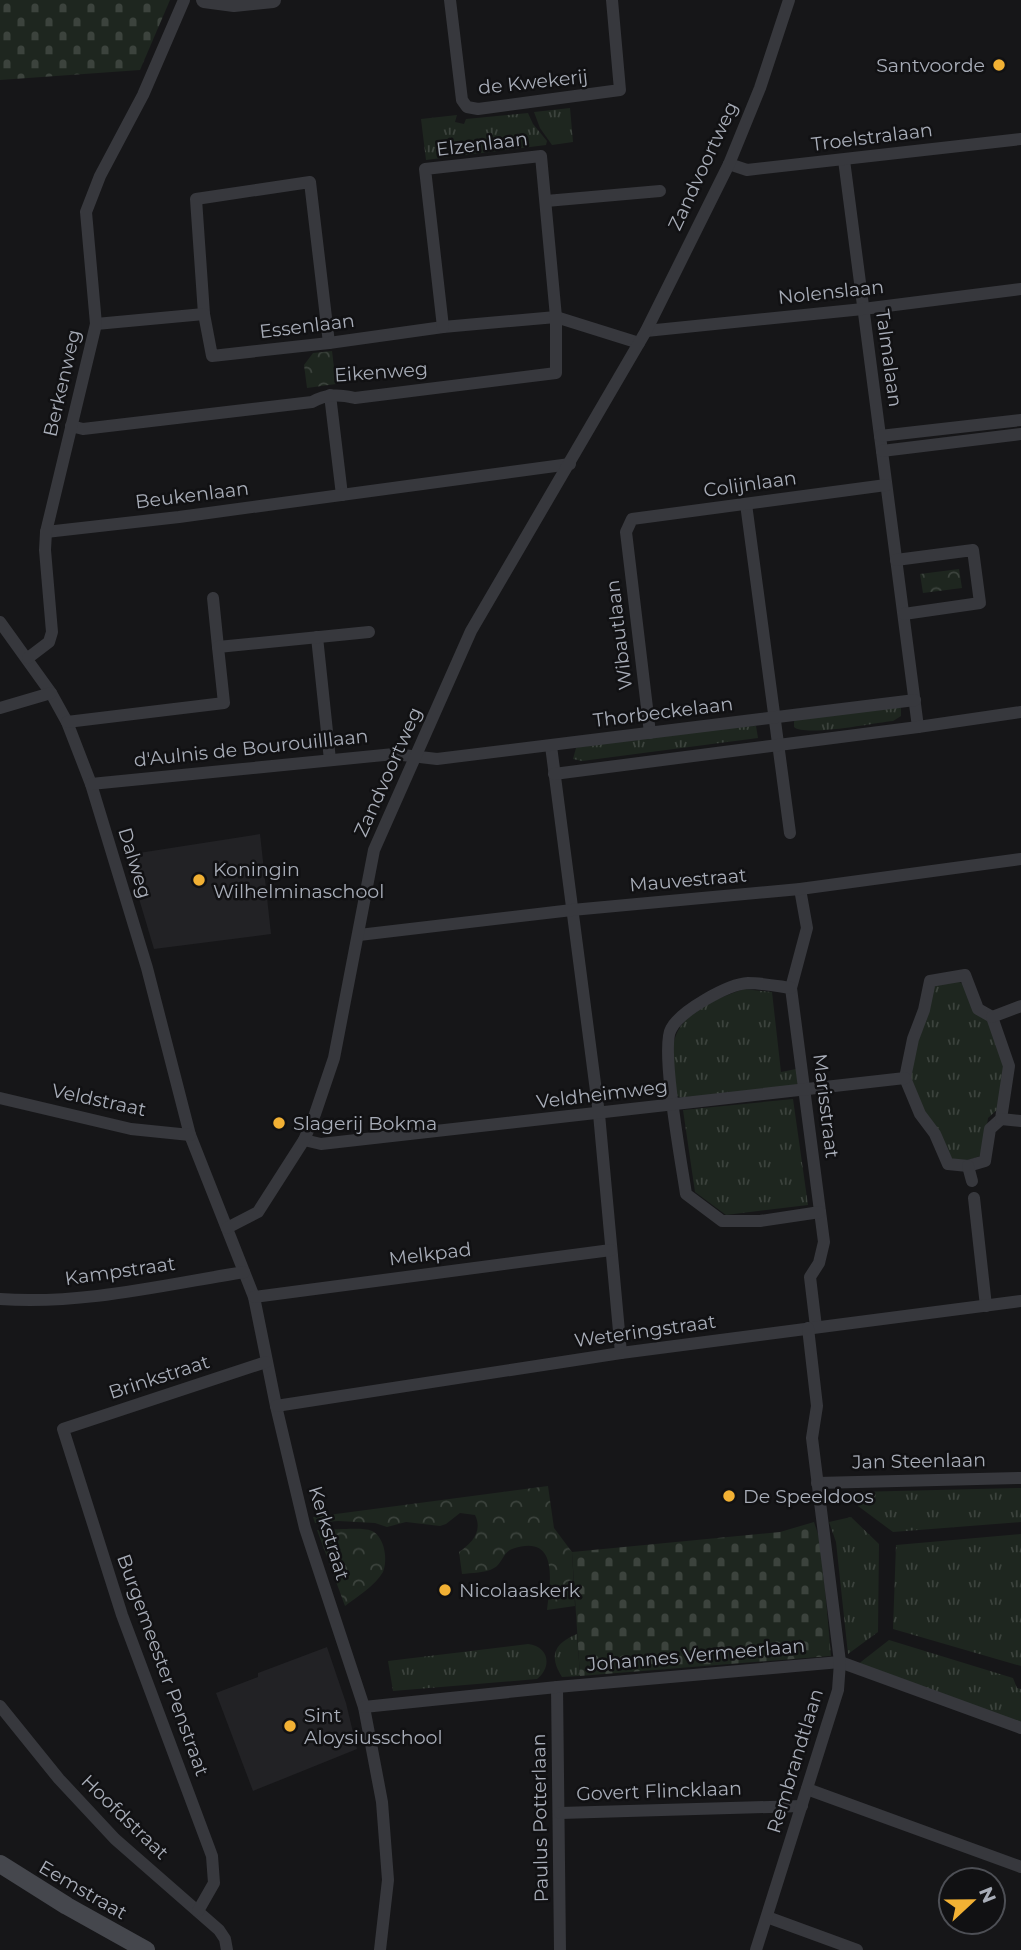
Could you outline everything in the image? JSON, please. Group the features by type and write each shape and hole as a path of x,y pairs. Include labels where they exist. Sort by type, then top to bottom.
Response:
{"main road":[{"name":"Eemstraat","path":"0,1864 67,1906 146,1950"}],"street":[{"name":"Berkenweg","path":"28,658 49,642 52,632 46,532 96,324 86,212 100,176 143,96 184,0"},
{"path":"204,0 234,4 272,0"},
{"name":"de Kwekerij","path":"450,0 462,100 467,107 478,108 620,90 612,0"},
{"name":"Zandvoortweg","path":"227,1228 258,1212 304,1140 334,1058 374,849 471,631 643,337 729,164 760,88 789,0"},
{"name":"Troelstralaan","path":"729,164 747,170 1021,139"},
{"name":"Elzenlaan","path":"443,327 425,169 541,156 556,317"},
{"name":"Talmalaan","path":"844,160 882,451"},
{"path":"96,324 204,314 196,199 310,182 329,343"},
{"path":"546,201 660,191"},
{"name":"Nolenslaan","path":"643,337 1021,289"},
{"name":"Essenlaan","path":"204,314 212,356 443,327 556,317"},
{"path":"556,317 643,337"},
{"name":"Eikenweg","path":"71,426 83,429 298,404 330,395 340,394 355,398 556,373 556,317"},
{"path":"330,395 342,495"},
{"path":"880,436 1021,420"},
{"path":"918,727 882,451 1021,434"},
{"name":"Beukenlaan","path":"46,532 179,517 570,464"},
{"name":"Colijnlaan","path":"626,532 632,519 887,485"},
{"path":"746,505 790,833"},
{"name":"Wibautlaan","path":"626,532 650,733"},
{"path":"897,560 973,550 980,603 904,614"},
{"path":"67,722 224,702 213,598"},
{"name":"Dalweg","path":"0,622 51,693 67,722 91,784 147,968 190,1135"},
{"path":"218,647 369,632"},
{"path":"317,637 330,760"},
{"path":"0,708 51,693"},
{"name":"Thorbeckelaan","path":"415,756 437,760 915,700"},
{"path":"554,774 1021,712"},
{"path":"551,746 599,1114 621,1353"},
{"name":"d'Aulnis de Bourouilllaan","path":"91,784 394,754 415,756"},
{"name":"Mauvestraat","path":"359,934 572,910 800,889 1021,859"},
{"name":"Marisstraat","path":"800,889 807,929 791,988 824,1242 819,1263 810,1277 812,1327"},
{"path":"965,975 978,1009 992,1017 1009,1066 1001,1119 990,1129 985,1161 968,1166 948,1164 935,1133 920,1114 905,1078 930,981 965,975"},
{"path":"791,988 747,983 727,988 682,1015 669,1030 668,1059 673,1105 686,1194 722,1221 760,1221 820,1212"},
{"path":"992,1017 1021,1006"},
{"name":"Veldheimweg","path":"304,1140 321,1144 905,1078"},
{"name":"Veldstraat","path":"0,1098 131,1129 190,1135"},
{"path":"1001,1119 1021,1121"},
{"name":"Kerkstraat","path":"190,1135 254,1297 266,1362 305,1528 364,1707 382,1802 385,1841 387,1880 380,1950"},
{"path":"968,1166 972,1181"},
{"path":"974,1198 986,1306"},
{"name":"Melkpad","path":"254,1297 611,1250"},
{"name":"Kampstraat","path":"0,1298 32,1301 103,1294 244,1272"},
{"name":"Weteringstraat","path":"276,1406 621,1353 1021,1301"},
{"name":"Rembrandtlaan","path":"756,1950 838,1690 840,1662 813,1438 817,1406 812,1327"},
{"name":"Brinkstraat","path":"63,1429 266,1362"},
{"name":"Burgemeester Penstraat","path":"63,1429 122,1615 212,1856 214,1883 198,1911"},
{"name":"Jan Steenlaan","path":"817,1483 1021,1478"},
{"name":"Johannes Vermeerlaan","path":"364,1707 557,1686 840,1662 1021,1728"},
{"name":"Paulus Potterlaan","path":"557,1686 560,1950"},
{"name":"Hoofdstraat","path":"0,1706 59,1779 115,1839 219,1930 225,1939 227,1950"},
{"path":"807,1789 1021,1867"},
{"name":"Govert Flincklaan","path":"559,1813 802,1806"},
{"path":"767,1917 858,1950"}],"shaded area":[{"name":"Koningin Wilhelminaschool","path":"260,834 271,934 154,949 126,855"},
{"name":"Sint Aloysiusschool","path":"327,1647 346,1703 357,1749 253,1791 216,1693 258,1677 258,1673"}],"green space":[{"path":"0,0 170,0 140,70 0,80"},
{"path":"570,108 573,142 552,145 540,128 534,112"},
{"path":"528,113 547,141 546,145 426,160 421,119 457,115 455,122 464,124 466,119"},
{"path":"332,351 336,384 307,388 304,365 313,353"},
{"path":"959,569 962,588 923,593 920,574"},
{"path":"901,708 901,716 893,721 811,731 794,727 797,718"},
{"path":"756,726 758,738 582,761 573,759 576,748 580,747 728,727"},
{"path":"958,981 973,996 988,1021 1004,1070 998,1109 988,1118 983,1154 968,1160 952,1161 922,1108 913,1087 911,1069 933,984"},
{"path":"744,989 772,992 781,1072 796,1069 799,1082 795,1086 682,1099 675,1094 673,1061 675,1037 680,1027 709,1003"},
{"path":"793,1099 808,1205 726,1215 695,1192 683,1110"},
{"path":"548,1486 554,1528 572,1552 575,1606 547,1610 549,1563 538,1548 527,1546 512,1549 491,1570 462,1574 459,1552 475,1536 478,1526 475,1515 460,1513 440,1526 406,1522 387,1527 375,1523 315,1523 313,1517"},
{"path":"1021,1488 1021,1522 893,1532 858,1506 855,1492"},
{"path":"851,1517 879,1544 878,1632 848,1654 836,1542 829,1522"},
{"path":"814,1522 821,1543 831,1656 580,1676 572,1552 780,1532"},
{"path":"317,1530 372,1531 383,1544 383,1572 376,1582 345,1606"},
{"path":"1021,1534 1021,1666 893,1629 896,1545"},
{"path":"577,1634 580,1676 562,1677 555,1662 556,1651 563,1641"},
{"path":"889,1640 1013,1678 1017,1688 1021,1689 1021,1723 857,1665"},
{"path":"528,1644 540,1648 546,1657 545,1668 537,1679 393,1691 388,1661"}],"place":[{"name":"Santvoorde","path":"999,65"},
{"name":"Koningin Wilhelminaschool","path":"199,880"},
{"name":"Slagerij Bokma","path":"279,1123"},
{"name":"De Speeldoos","path":"729,1496"},
{"name":"Nicolaaskerk","path":"445,1590"},
{"name":"Sint Aloysiusschool","path":"290,1726"}]}
